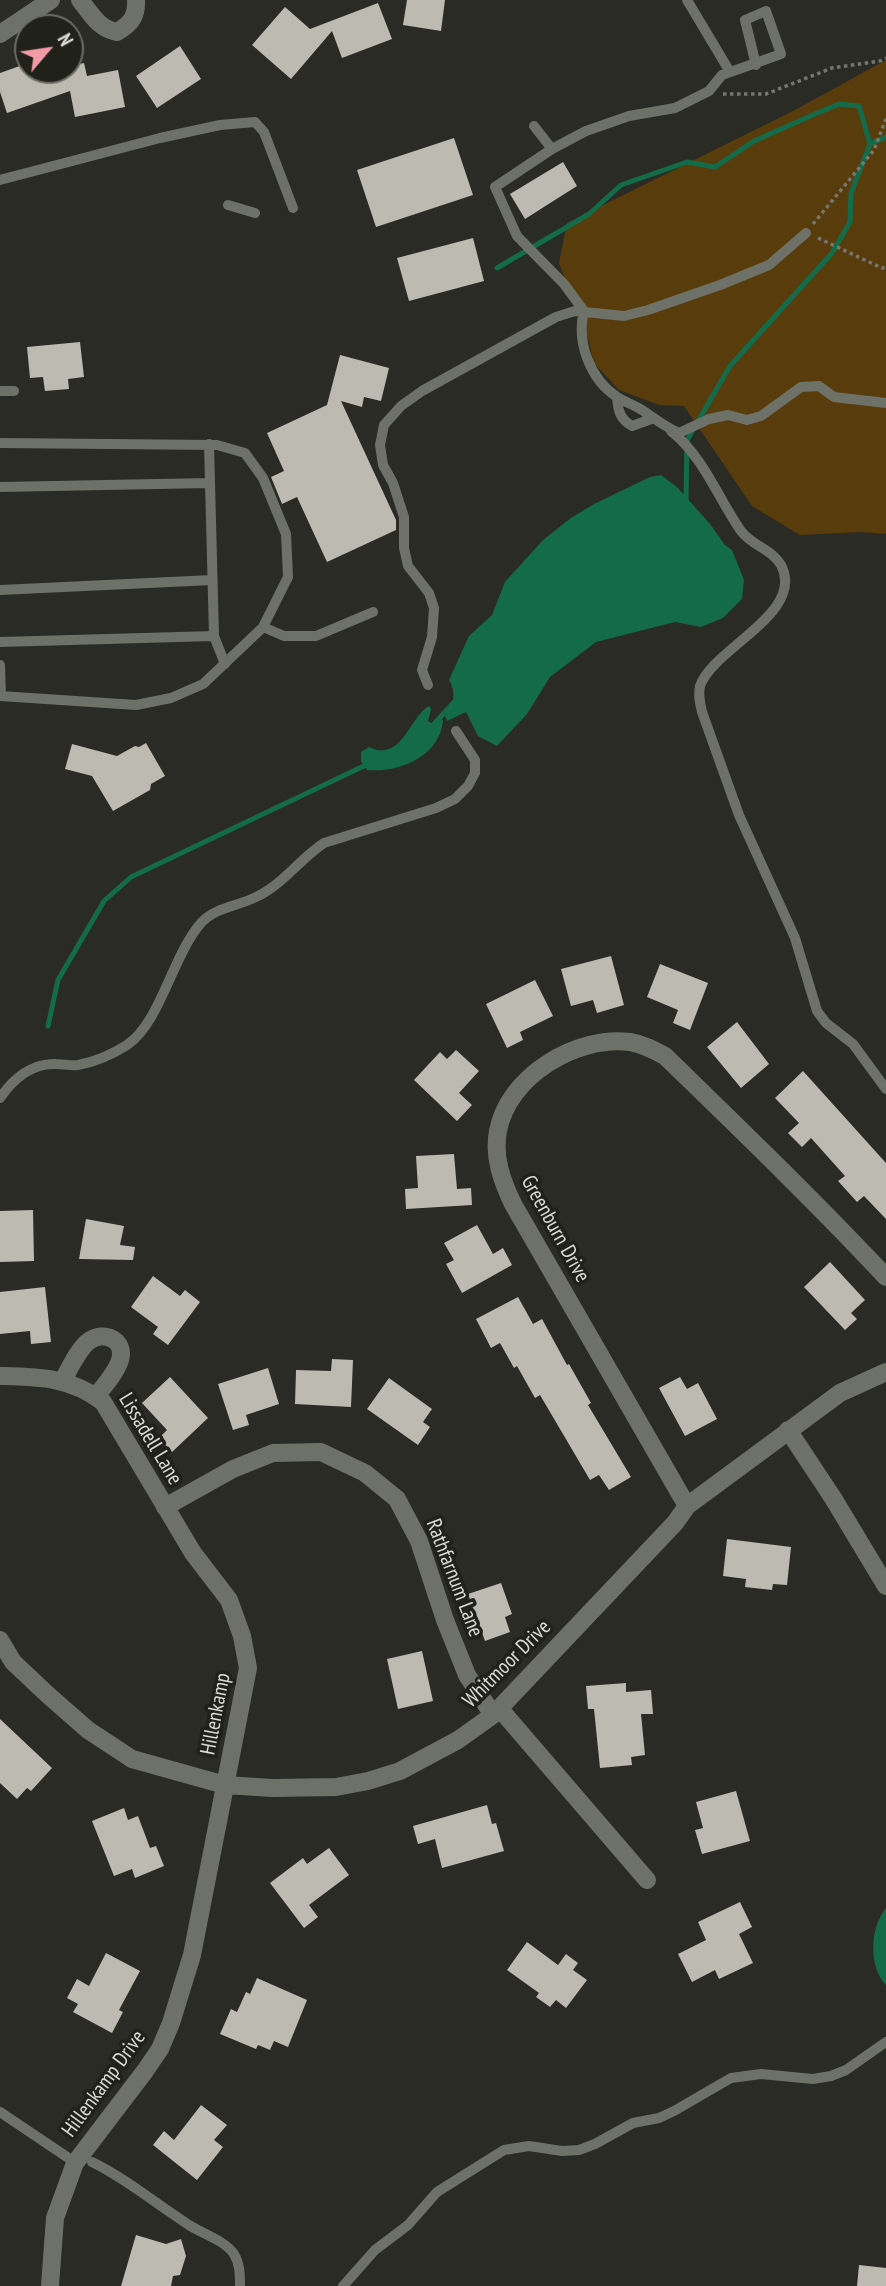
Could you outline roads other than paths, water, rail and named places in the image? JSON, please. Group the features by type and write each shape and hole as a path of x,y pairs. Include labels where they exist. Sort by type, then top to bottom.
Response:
{"street":[{"path":"0,34 51,0"},
{"path":"80,0 95,21 107,30 117,32 128,26 135,16 136,0"},
{"name":"Greenburn Drive","path":"687,1506 519,1216 502,1181 496,1156 498,1132 504,1110 517,1090 556,1058 600,1042 631,1042 650,1048 665,1056 755,1143 886,1277"},
{"name":"Lissadell Lane","path":"62,1382 87,1342 99,1336 113,1338 120,1348 121,1359 96,1396"},
{"name":"Whitmoor Drive","path":"0,1640 13,1662 48,1695 88,1730 132,1759 226,1785 273,1788 336,1787 368,1781 400,1770 458,1740 496,1712 675,1523 687,1506 840,1393 886,1372"},
{"name":"Lissadell Lane","path":"0,1376 43,1377 80,1386 96,1396 103,1402 165,1507"},
{"path":"788,1430 886,1586"},
{"name":"Rathfarnum Lane","path":"165,1507 233,1469 274,1453 321,1452 365,1473 397,1499 419,1541 445,1620 467,1675 496,1712 647,1880"},
{"name":"Hillenkamp","path":"165,1507 192,1553 229,1600 242,1636 248,1668 226,1785"},
{"name":"Hillenkamp Drive","path":"50,2286 55,2218 75,2163 160,2049 171,2022 192,1955 226,1785"}],"lane":[{"path":"687,0 730,72"},
{"path":"584,311 564,284 517,236 495,187 552,149 604,123 675,108 709,91 722,75 755,65 781,54 766,11 745,20 755,65"},
{"path":"0,180 160,138 220,125 255,122 264,132 293,208"},
{"path":"534,126 552,149"},
{"path":"228,205 255,213"},
{"path":"428,685 422,670 432,637 434,608 429,593 408,566 404,548 404,517 393,483 383,465 380,445 384,425 401,406 437,382 556,317 584,311 624,316 720,285 769,265 806,233"},
{"path":"584,311 580,325 589,366 617,397 654,418 680,438 700,464 741,530 750,541 771,553 780,563 786,577 778,602 769,615 720,661 701,684 700,704 735,804 795,938 817,1011 826,1023 853,1044 886,1089"},
{"path":"669,429 679,433 709,419 728,415 747,420 761,416 801,387 819,386 834,397 886,403"},
{"path":"0,391 14,391"},
{"path":"617,397 623,420 632,426 654,418"},
{"path":"0,443 217,444 245,453 263,478 286,534 288,576 263,627 203,684 171,698 136,705 0,696 0,665"},
{"path":"209,444 214,636 225,664"},
{"path":"0,487 210,483"},
{"path":"0,590 212,580"},
{"path":"263,627 284,636 316,636 373,612"},
{"path":"0,642 214,636"},
{"path":"0,1098 12,1081 33,1069 53,1063 76,1065 100,1059 127,1045 142,1032 189,938 203,920 228,907 257,897 324,843 436,808 455,799 468,786 475,773 475,760 456,731"},
{"path":"342,2286 375,2250 408,2225 437,2192 504,2150 531,2146 562,2151 579,2150 633,2123 659,2118 674,2111 731,2078 761,2074 813,2079 831,2076 846,2070 886,2042"},
{"path":"0,2112 67,2157"},
{"path":"92,2162 114,2173 189,2225 225,2244 239,2266 240,2286"}],"waterway":[{"path":"497,268 589,214 621,185 687,162 715,167 754,141 815,114 839,104 859,106 870,144 851,193 850,222 832,253 730,366 698,421"},
{"path":"870,144 886,137"},
{"path":"686,502 687,440 693,430"},
{"path":"433,725 457,699"},
{"path":"48,1026 58,980 104,901 131,877 368,764"}]}
